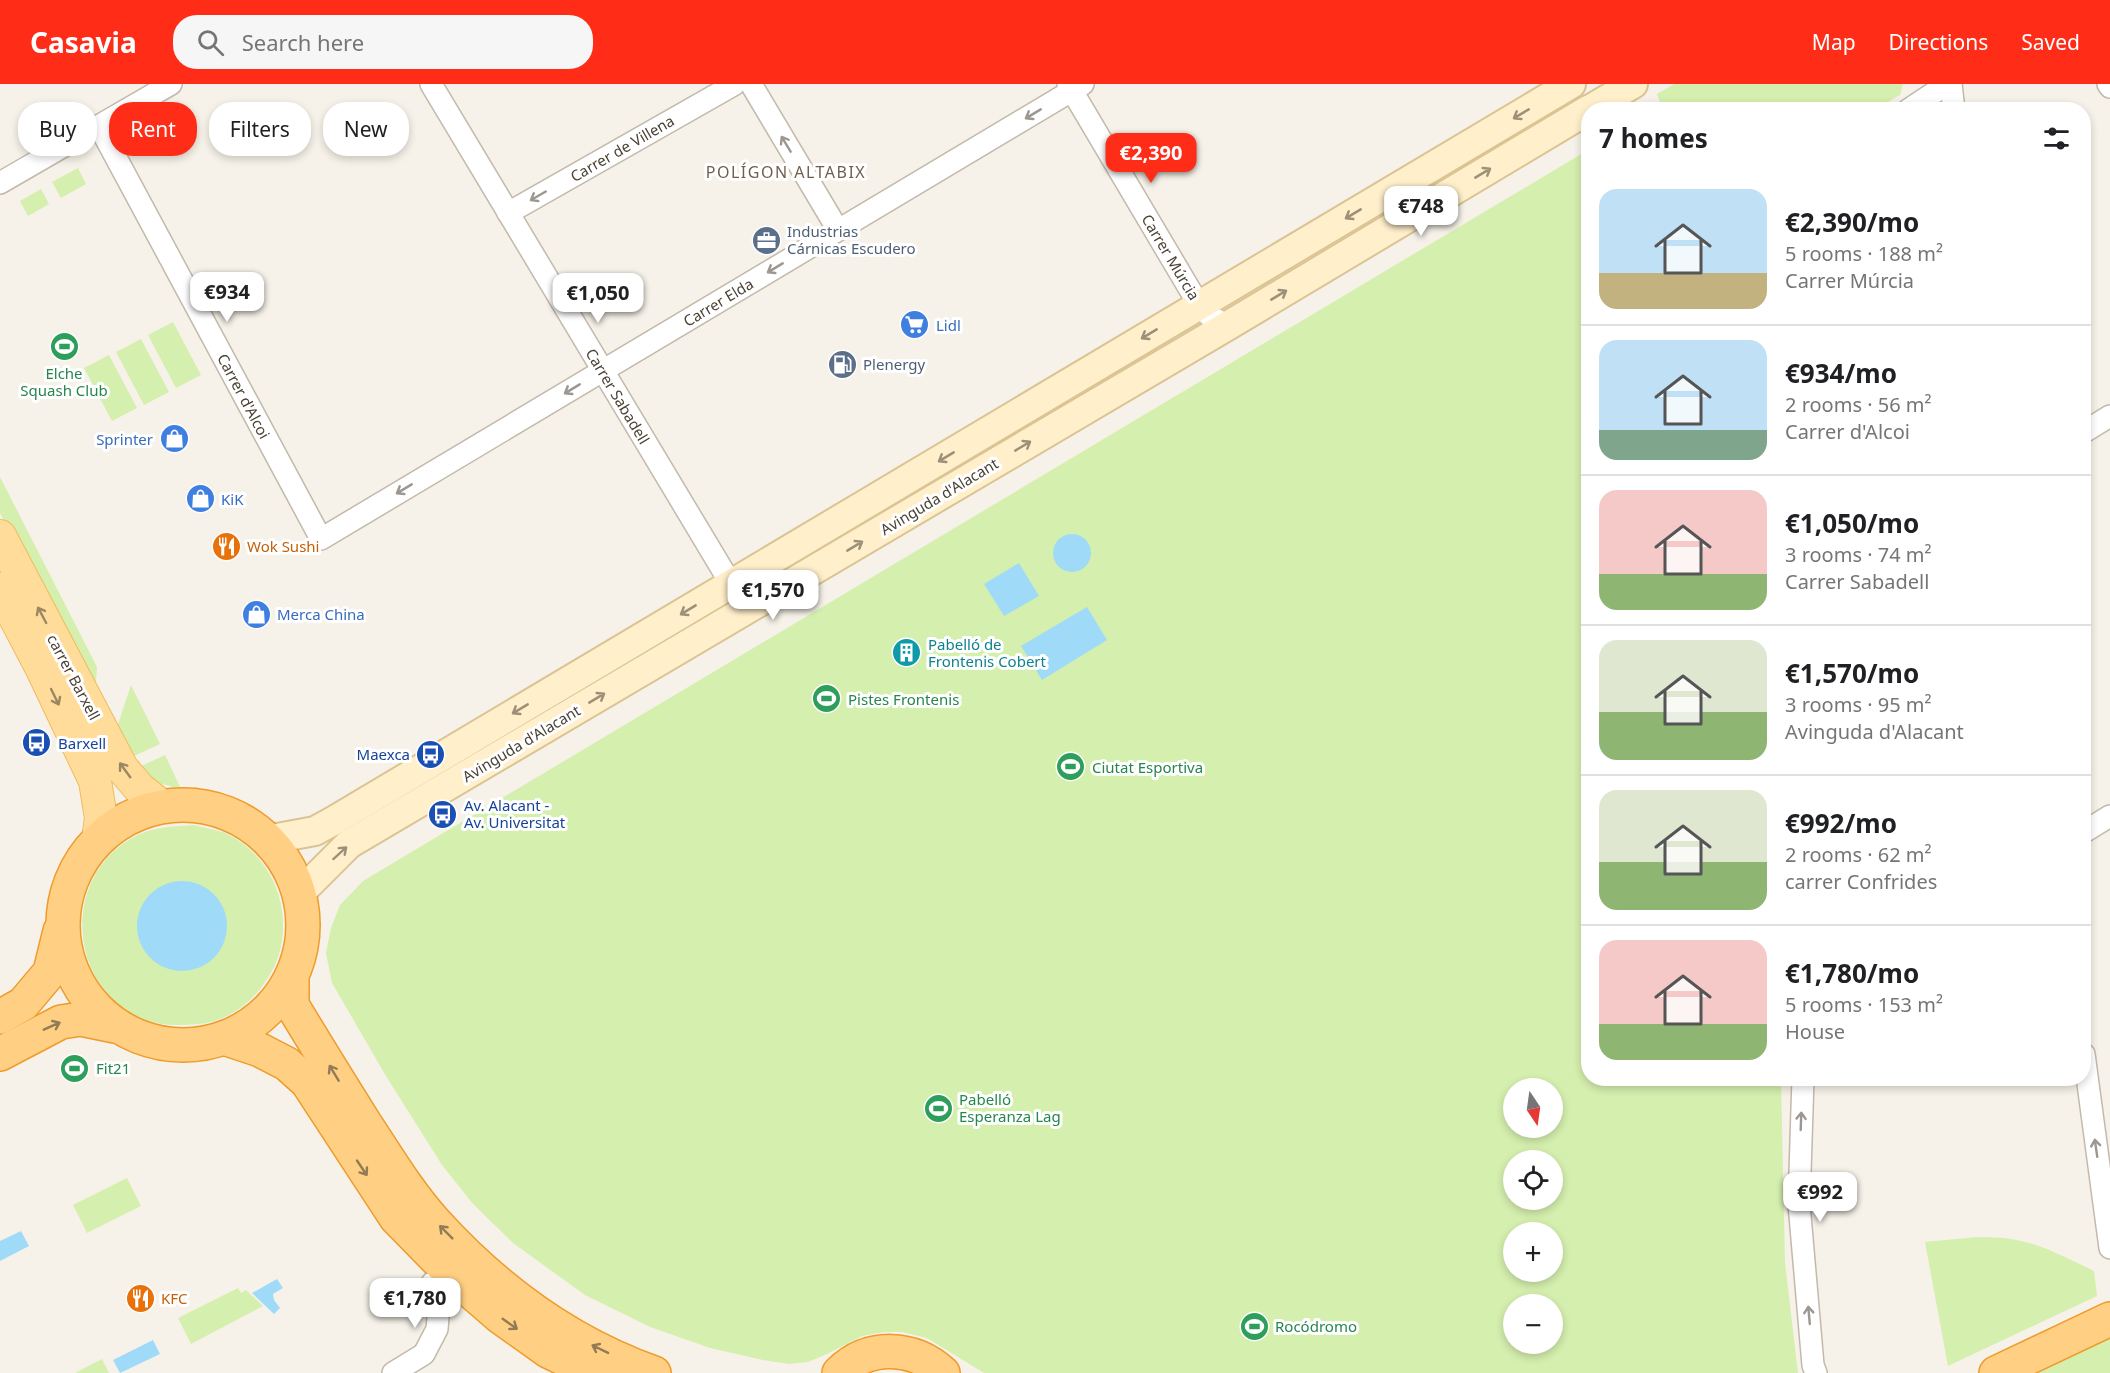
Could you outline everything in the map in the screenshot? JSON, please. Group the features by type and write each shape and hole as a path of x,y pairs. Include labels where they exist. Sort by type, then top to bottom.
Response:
{"highway":[{"path":"0,1017 23,1004 50,972 71,879 98,840 130,817 164,807 205,807 243,821 272,839 299,894 302,939 292,976 292,1005 399,1177 434,1221 478,1264 521,1301 598,1349 654,1373"},
{"path":"62,924 70,969 83,994 115,1026"},
{"path":"0,1054 62,1022 81,1019 115,1026 147,1041 185,1046 224,1038 249,1025 274,1004 292,976"},
{"path":"224,1038 260,1050 287,1064 307,1082 396,1218 454,1277 499,1316 548,1351 593,1373"},
{"path":"1996,1373 2033,1363 2110,1319"},
{"path":"839,1373 854,1361 867,1355 895,1351 923,1358 943,1373"}],"main road":[{"name":"Avinguda d'Alacant","path":"272,839 315,831 335,820 1571,84"},
{"name":"Avinguda d'Alacant","path":"1609,102 1627,95"},
{"name":"Avinguda d'Alacant","path":"299,894 349,844 1581,115"},
{"name":"carrer Barxell","path":"0,536 122,768 140,789 164,807"},
{"name":"carrer Barxell","path":"0,589 41,667 95,781 101,818 98,840"}],"street":[{"path":"0,183 171,84"},
{"name":"Carrer Sabadell","path":"431,84 731,584"},
{"name":"Carrer de Villena","path":"508,213 735,84"},
{"path":"751,84 838,230"},
{"path":"1921,102 1949,84 1952,102"},
{"name":"Carrer Elda","path":"321,539 1075,86"},
{"name":"Carrer Múrcia","path":"1075,86 1199,305 1210,317 1229,325"},
{"path":"0,172 99,126"},
{"name":"Carrer d'Alcoi","path":"99,126 321,539"},
{"path":"2091,428 2110,416"},
{"path":"2091,828 2110,816"},
{"path":"1803,1086 1799,1204 1813,1365 1816,1373"},
{"path":"2088,1086 2110,1248"},
{"path":"393,1373 424,1354 437,1329 439,1305 432,1282"}],"green space":[{"path":"1674,84 1903,84 1900,95 1888,102 1660,102 1657,94"},
{"name":"Ciutat Esportiva","path":"1581,154 1581,1086 1781,1086 1785,1263 1798,1373 984,1373 927,1338 902,1332 862,1336 808,1362 789,1364 710,1348 650,1327 585,1295 513,1243 473,1204 442,1165 386,1076 332,983 326,953 331,928 340,905 363,881"},
{"path":"78,168 86,184 61,198 52,182"},
{"path":"41,189 49,204 28,216 20,201"},
{"path":"173,322 201,375 176,388 148,335"},
{"path":"141,339 169,392 144,405 116,352"},
{"path":"109,355 137,408 112,421 84,368"},
{"path":"0,477 97,667 95,695 0,513"},
{"path":"131,685 160,744 132,757 116,730"},
{"path":"165,755 181,789 155,782 137,768"},
{"path":"194,825 225,833 242,843 269,872 282,909 281,948 274,967 261,988 234,1012 223,1018 199,1024 162,1024 141,1018 116,1003 99,982 87,957 82,931 85,904 93,878 109,856 132,838 154,829"},
{"path":"127,1178 141,1206 87,1233 73,1205"},
{"path":"1995,1237 2025,1242 2094,1271 2097,1296 1948,1366 1925,1242"},
{"path":"238,1288 241,1293 246,1290 263,1306 191,1344 178,1318"},
{"path":"2110,1329 2110,1373 2038,1373 2042,1362"},
{"path":"102,1359 109,1373 75,1373"}],"water":[{"path":"1072,534 1085,540 1091,553 1085,566 1072,572 1059,566 1053,553 1059,540"},
{"path":"1019,563 1039,596 1004,616 984,584"},
{"path":"1087,607 1107,640 1042,680 1021,646"},
{"path":"182,881 199,885 214,894 223,909 227,926 223,943 214,958 199,967 182,971 165,967 150,958 141,943 137,926 141,909 150,894 165,885"},
{"path":"21,1231 29,1246 0,1261 0,1241"},
{"path":"277,1279 283,1288 273,1294 280,1308 274,1314 252,1293"},
{"path":"153,1340 160,1354 120,1373 113,1360"}],"place":[{"name":"Industrias Cárnicas Escudero","path":"766,240"},
{"name":"Lidl","path":"915,325"},
{"name":"Elche Squash Club","path":"64,346"},
{"name":"Plenergy","path":"842,364"},
{"name":"Sprinter","path":"174,439"},
{"name":"KiK","path":"200,499"},
{"name":"Wok Sushi","path":"226,546"},
{"name":"Merca China","path":"256,614"},
{"name":"Pabelló de Frontenis Cobert","path":"907,653"},
{"name":"Pistes Frontenis","path":"827,699"},
{"name":"Barxell","path":"37,743"},
{"name":"Maexca","path":"431,754"},
{"name":"Ciutat Esportiva","path":"1071,767"},
{"name":"Av. Alacant - Av. Universitat","path":"443,814"},
{"name":"Fit21","path":"75,1068"},
{"name":"Pabelló Esperanza Lag","path":"938,1108"},
{"name":"KFC","path":"140,1298"},
{"name":"Rocódromo","path":"1254,1326"}],"district":[{"name":"POLÍGON ALTABIX","path":"786,172"}]}
